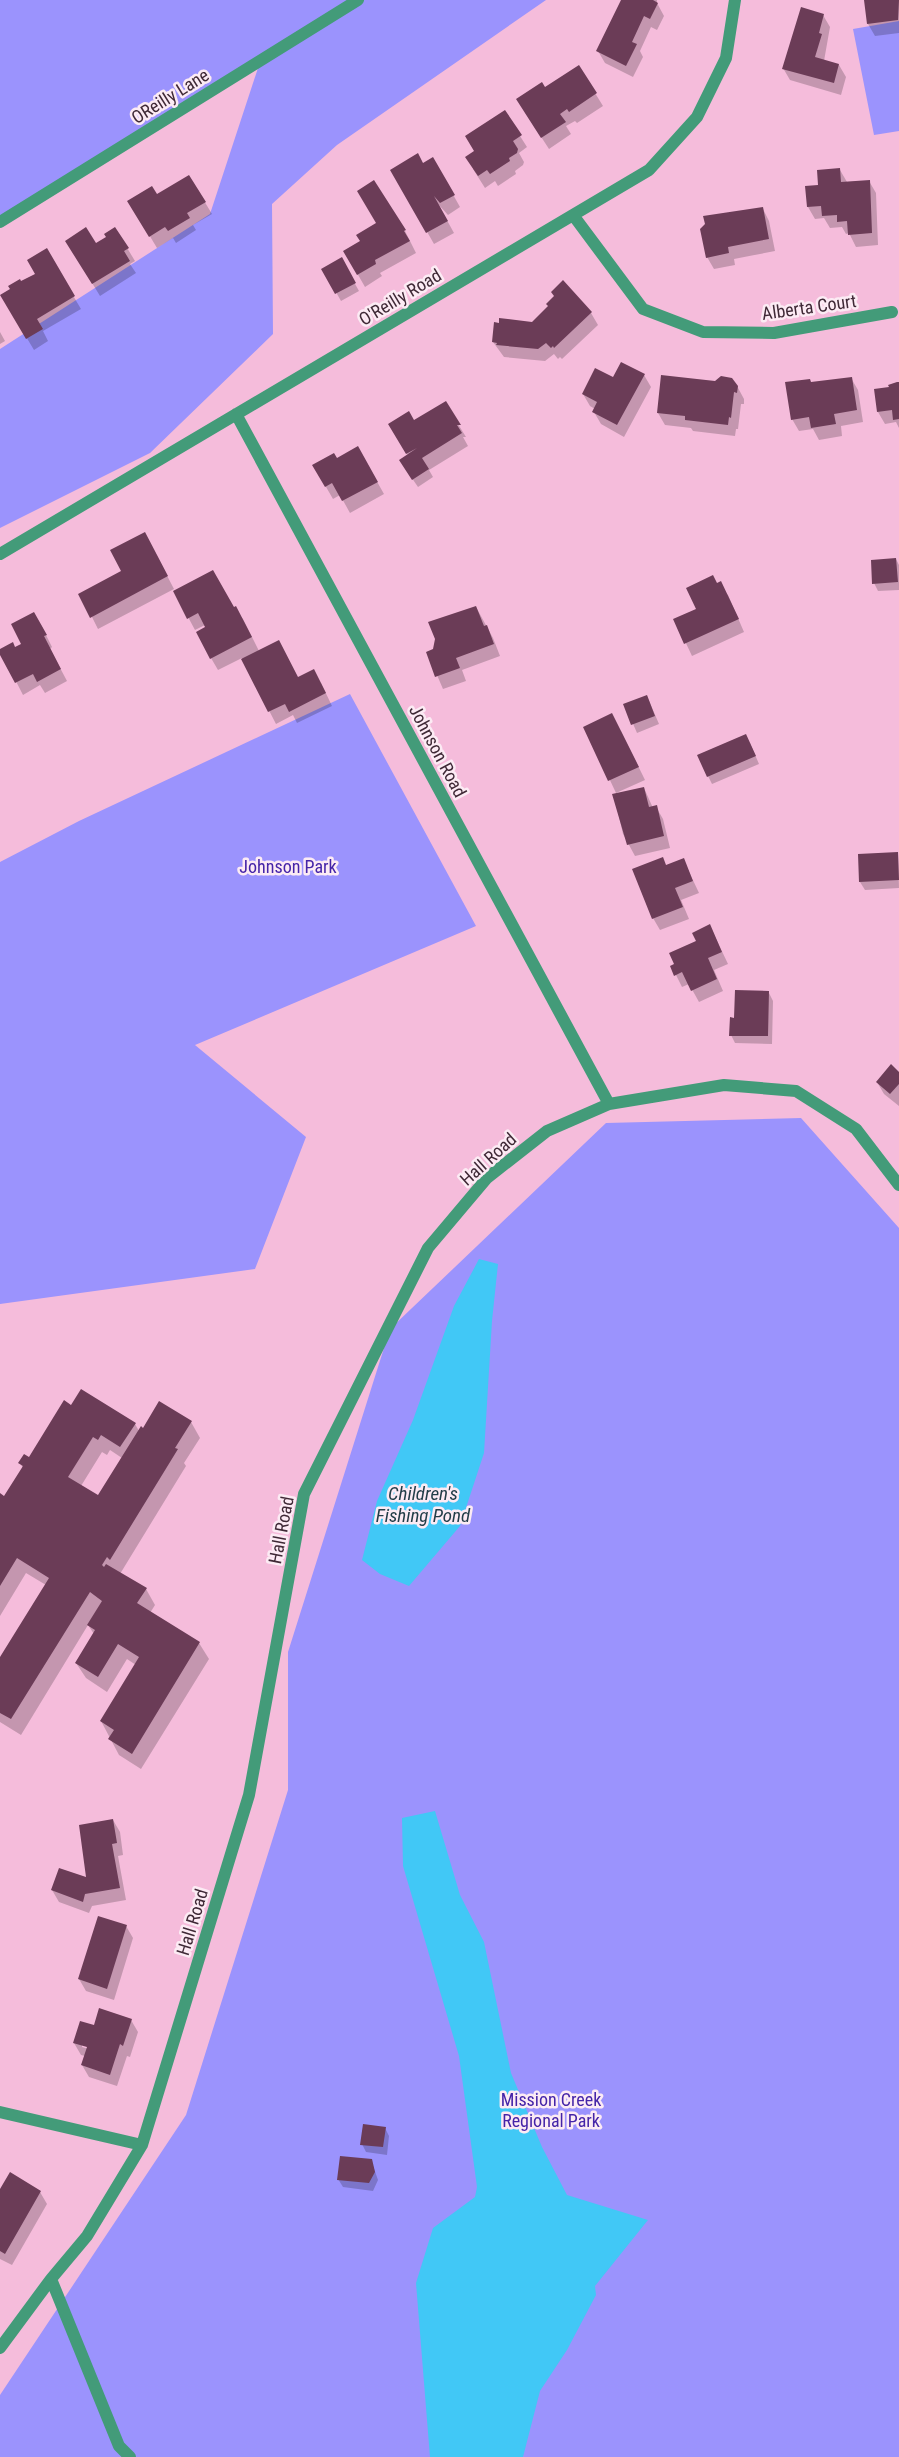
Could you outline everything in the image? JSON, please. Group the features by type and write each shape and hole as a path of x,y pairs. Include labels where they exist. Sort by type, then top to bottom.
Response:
{"street":[{"name":"OReilly Lane","path":"0,222 358,0"},
{"name":"O'Reilly Road","path":"0,554 649,170 697,117 726,58 735,0"},
{"name":"Alberta Court","path":"573,215 643,309 703,332 774,333 892,312"},
{"name":"Johnson Road","path":"236,414 609,1104"},
{"name":"Hall Road","path":"0,2348 51,2279 87,2236 142,2145 249,1795 304,1494 428,1248 494,1172 547,1131 609,1104 724,1085 796,1091 856,1129 899,1185"},
{"path":"0,2112 142,2145"},
{"path":"51,2279 119,2446 130,2457"}],"green space":[{"path":"0,0 546,0 337,145 272,204 273,334 150,453 0,528 0,349 210,214 258,68 0,220"},
{"path":"899,21 899,131 874,135 853,29"},
{"name":"Johnson Park","path":"350,694 476,926 195,1045 306,1137 255,1269 0,1304 0,862 79,821"},
{"name":"Mission Creek Regional Park","path":"801,1118 899,1228 899,2457 0,2457 0,2395 186,2115 288,1790 288,1652 390,1329 606,1123"}],"water":[{"name":"Children's Fishing Pond","path":"479,1259 498,1264 492,1321 484,1453 460,1526 409,1586 380,1574 362,1560 377,1501 413,1420 454,1306"},
{"path":"435,1811 460,1895 484,1942 511,2073 542,2147 567,2195 648,2220 595,2286 596,2295 567,2350 540,2391 523,2457 430,2457 416,2283 433,2228 475,2197 477,2187 459,2056 403,1866 402,1818"}],"building":[{"path":"621,0 653,0 658,3 650,19 644,16 632,42 637,44 626,66 596,51"},
{"path":"864,0 899,0 898,20 867,24"},
{"path":"801,7 824,14 819,33 822,34 815,57 839,64 834,83 782,69"},
{"path":"579,65 597,93 569,112 567,109 560,114 566,122 541,138 516,99 542,82 545,87"},
{"path":"505,110 522,135 513,141 518,149 517,153 509,158 510,161 490,174 487,170 478,176 465,157 474,151 465,136"},
{"path":"418,153 423,163 433,157 455,195 440,203 434,196 448,221 426,233 390,170"},
{"path":"840,168 841,182 870,180 872,233 848,235 847,221 837,222 837,215 822,216 821,206 807,207 805,186 818,185 817,170"},
{"path":"189,175 206,202 187,213 190,218 168,231 165,227 149,237 127,201 152,186 157,194"},
{"path":"374,180 406,230 404,231 410,241 375,260 376,264 357,275 343,251 360,241 356,235 376,223 357,191"},
{"path":"763,207 769,239 728,247 729,253 706,258 700,229 705,224 703,216"},
{"path":"86,227 96,243 106,237 104,234 115,227 129,248 124,251 130,261 92,284 65,241"},
{"path":"47,248 75,296 37,319 43,329 26,339 0,295 10,289 8,286 20,279 21,281 35,274 27,260"},
{"path":"342,257 356,283 335,294 321,269"},
{"path":"563,280 592,312 554,348 553,346 551,348 546,343 538,349 496,345 497,343 492,342 494,322 499,323 499,318 532,322 548,306 546,304 554,296 551,292"},
{"path":"621,362 645,374 617,425 592,412 597,402 582,394 595,368 613,377"},
{"path":"661,375 715,381 721,376 732,378 738,386 737,393 734,392 731,418 729,417 728,425 685,420 685,416 657,413"},
{"path":"852,377 857,410 834,414 836,424 811,428 809,417 791,420 785,382 810,379 811,382"},
{"path":"899,382 899,419 893,420 892,410 877,412 874,389 889,387 888,385"},
{"path":"446,401 461,425 457,425 462,433 422,458 429,469 412,480 399,460 417,448 406,454 388,424 409,411 414,420"},
{"path":"358,446 378,482 342,501 332,483 325,487 312,465 334,453 337,458"},
{"path":"145,532 168,576 90,618 78,594 121,571 110,550"},
{"path":"896,558 898,582 872,584 871,560"},
{"path":"213,570 234,607 236,606 252,637 210,659 196,632 205,627 198,613 187,619 173,591"},
{"path":"713,575 717,583 721,581 739,619 684,644 673,619 696,609 686,588"},
{"path":"476,606 484,626 487,625 494,644 456,658 460,668 435,677 426,652 433,649 435,639 428,622"},
{"path":"34,612 47,635 44,636 61,669 37,682 33,674 15,683 0,655 0,649 13,642 15,647 21,644 11,624"},
{"path":"279,640 298,677 314,669 326,693 289,712 285,704 268,712 241,659"},
{"path":"647,695 655,716 631,725 623,704"},
{"path":"612,713 639,767 608,781 583,727"},
{"path":"746,734 756,756 707,777 697,755"},
{"path":"644,787 649,807 657,805 664,836 627,845 612,794"},
{"path":"898,852 899,880 859,882 858,854"},
{"path":"663,857 666,865 684,858 693,881 675,888 683,907 652,919 632,869"},
{"path":"710,924 722,952 708,958 717,979 691,991 682,972 674,976 670,966 674,964 669,953 696,941 692,933"},
{"path":"735,990 769,991 768,1036 729,1036 730,1017 734,1018"},
{"path":"891,1064 899,1072 899,1084 890,1094 876,1082"},
{"path":"81,1389 136,1423 120,1447 101,1435 98,1440 93,1437 68,1477 98,1495 159,1401 192,1421 175,1448 178,1449 110,1560 107,1557 102,1565 104,1567 106,1564 147,1588 137,1603 200,1642 132,1754 108,1739 114,1730 100,1721 139,1657 118,1644 98,1677 75,1663 95,1630 87,1625 102,1601 90,1592 11,1719 0,1713 0,1657 49,1578 17,1558 0,1586 0,1493 4,1496 23,1466 18,1463 24,1454 29,1457 64,1400 71,1405"},
{"path":"113,1819 117,1843 112,1844 120,1888 85,1894 83,1902 51,1890 59,1868 86,1877 79,1825"},
{"path":"98,1916 127,1925 107,1989 78,1979"},
{"path":"99,2008 132,2019 123,2046 120,2044 110,2075 81,2065 87,2047 73,2043 80,2021 94,2025"},
{"path":"363,2124 386,2127 383,2147 360,2145"},
{"path":"340,2156 372,2159 375,2172 369,2183 337,2180"},
{"path":"10,2172 41,2191 5,2254 0,2251 0,2189"}]}
